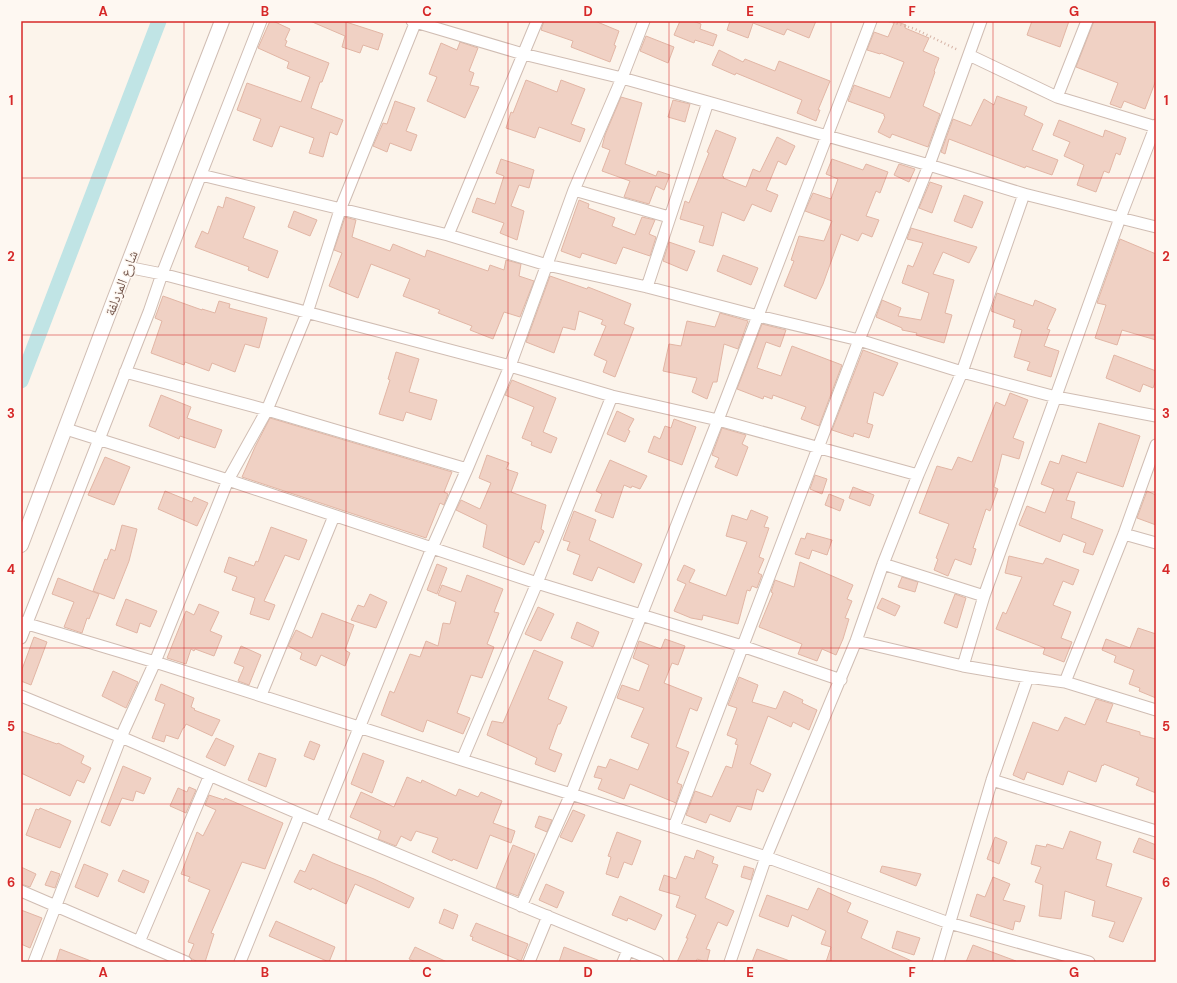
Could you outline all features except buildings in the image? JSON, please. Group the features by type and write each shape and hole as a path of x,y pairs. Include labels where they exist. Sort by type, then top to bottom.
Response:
{"street":[{"name":"شارع المزدلفة","path":"21,545 222,21"},
{"path":"21,638 24,623 61,538 261,21"},
{"path":"34,962 122,737 155,662 228,480 267,410 307,313 340,210 414,21 523,54 622,78 708,102 929,165 1024,194 1156,226"},
{"path":"448,235 537,21"},
{"path":"321,822 432,548 468,469 510,366 574,190 622,78 644,21"},
{"path":"521,906 571,794 718,420 871,21"},
{"path":"674,827 859,340 929,165 980,21"},
{"path":"1057,97 1087,21"},
{"path":"963,666 984,596 1120,218 1156,126 1057,97 968,55"},
{"path":"647,286 708,102"},
{"path":"201,176 448,235 547,265 647,286 758,316 859,340 962,372 1056,397 1156,416"},
{"path":"574,190 670,217"},
{"path":"730,962 766,857 856,641 918,475 962,372 1024,194"},
{"path":"127,267 162,274 510,366 612,396 718,420 918,475"},
{"path":"125,372 267,410 468,469"},
{"path":"462,760 537,583 612,396"},
{"path":"66,429 228,480 537,583 742,646 840,680"},
{"path":"1065,682 1124,534 1156,445"},
{"path":"261,695 334,516"},
{"path":"1124,534 1156,543"},
{"path":"884,564 984,596"},
{"path":"24,623 261,695 674,827 766,857 949,923 1069,959 1089,962"},
{"path":"856,641 963,666 1028,678 1065,682 1156,710"},
{"path":"938,962 992,780 1028,678"},
{"path":"21,696 122,737 300,814 658,962"},
{"path":"139,942 210,775"},
{"path":"992,780 1156,831"},
{"path":"240,962 300,814"},
{"path":"21,891 186,962"},
{"path":"529,962 548,916"},
{"path":"623,962 628,950"}],"path":[{"path":"889,21 915,29 968,55"}],"waterway":[{"path":"21,381 159,21"}]}
